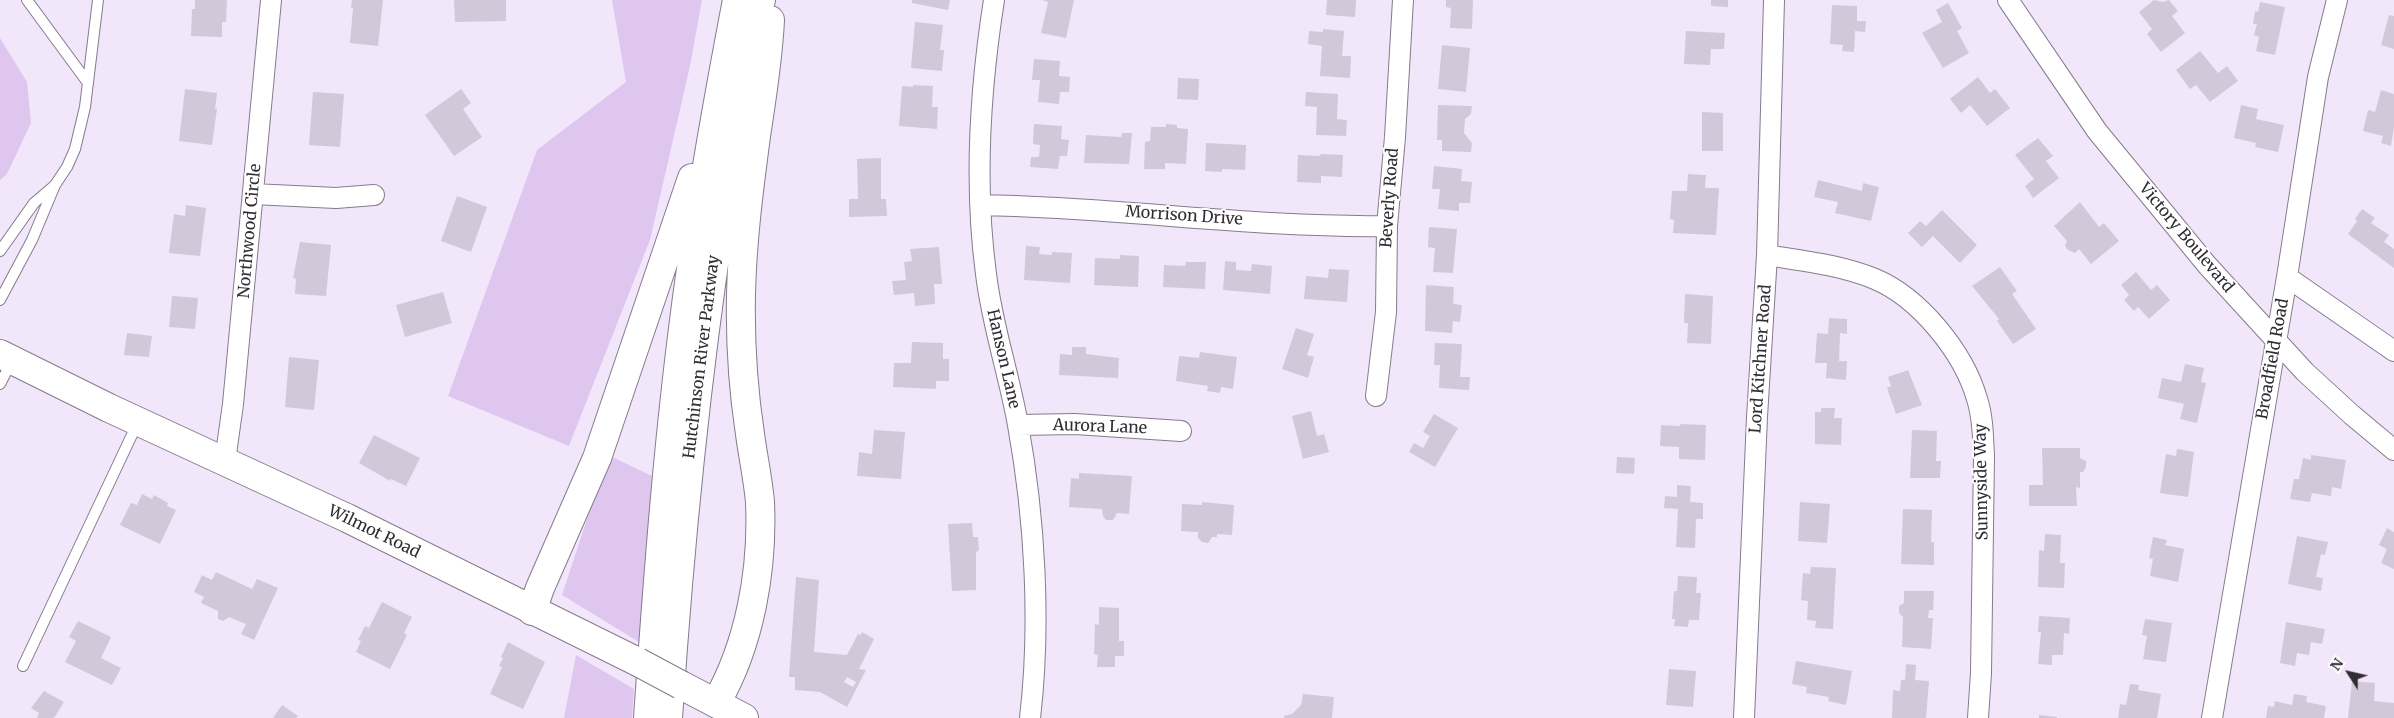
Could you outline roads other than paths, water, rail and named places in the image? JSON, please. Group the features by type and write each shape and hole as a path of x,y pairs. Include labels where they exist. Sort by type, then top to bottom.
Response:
{"main road":[{"name":"Hutchinson River Parkway","path":"648,718 665,497 682,339 708,153 737,0"},
{"name":"Hutchinson River Parkway","path":"668,718 690,451 705,326 729,161 761,0"},
{"path":"716,703 729,680 746,629 759,556 760,504 742,364 741,293 749,188 768,62 771,0"},
{"path":"532,611 597,458 657,286 719,94"},
{"name":"Wilmot Road","path":"6,357 139,422 347,518 638,662 744,718"}],"street":[{"name":"Northwood Circle","path":"225,461 233,404 271,0"},
{"name":"Hanson Lane","path":"994,0 981,93 983,252 991,310 1018,424 1032,539 1034,655 1030,718"},
{"name":"Beverly Road","path":"1376,396 1386,312 1387,226 1395,137 1403,0"},
{"name":"Lord Kitchner Road","path":"1744,718 1756,427 1767,255 1774,0"},
{"name":"Victory Boulevard","path":"2008,0 2097,131 2207,265 2275,341 2352,415 2394,450"},
{"name":"Broadfield Road","path":"2212,718 2287,277 2318,77 2337,0"},
{"path":"253,194 336,198 374,194"},
{"name":"Morrison Drive","path":"981,205 1085,209 1336,227 1387,226"},
{"name":"Sunnyside Way","path":"1767,255 1823,264 1849,270 1877,280 1901,295 1926,316 1945,337 1963,366 1977,398 1982,421 1984,456 1981,673 1978,718"},
{"path":"2287,277 2394,351"},
{"name":"Aurora Lane","path":"1018,424 1104,426 1181,431"}],"lane":[{"path":"27,0 88,83"},
{"path":"0,300 32,240 55,185 67,167 82,127 98,0"},
{"path":"0,251 34,203 55,185"},
{"path":"0,384 6,357"},
{"path":"23,666 139,422"}]}
